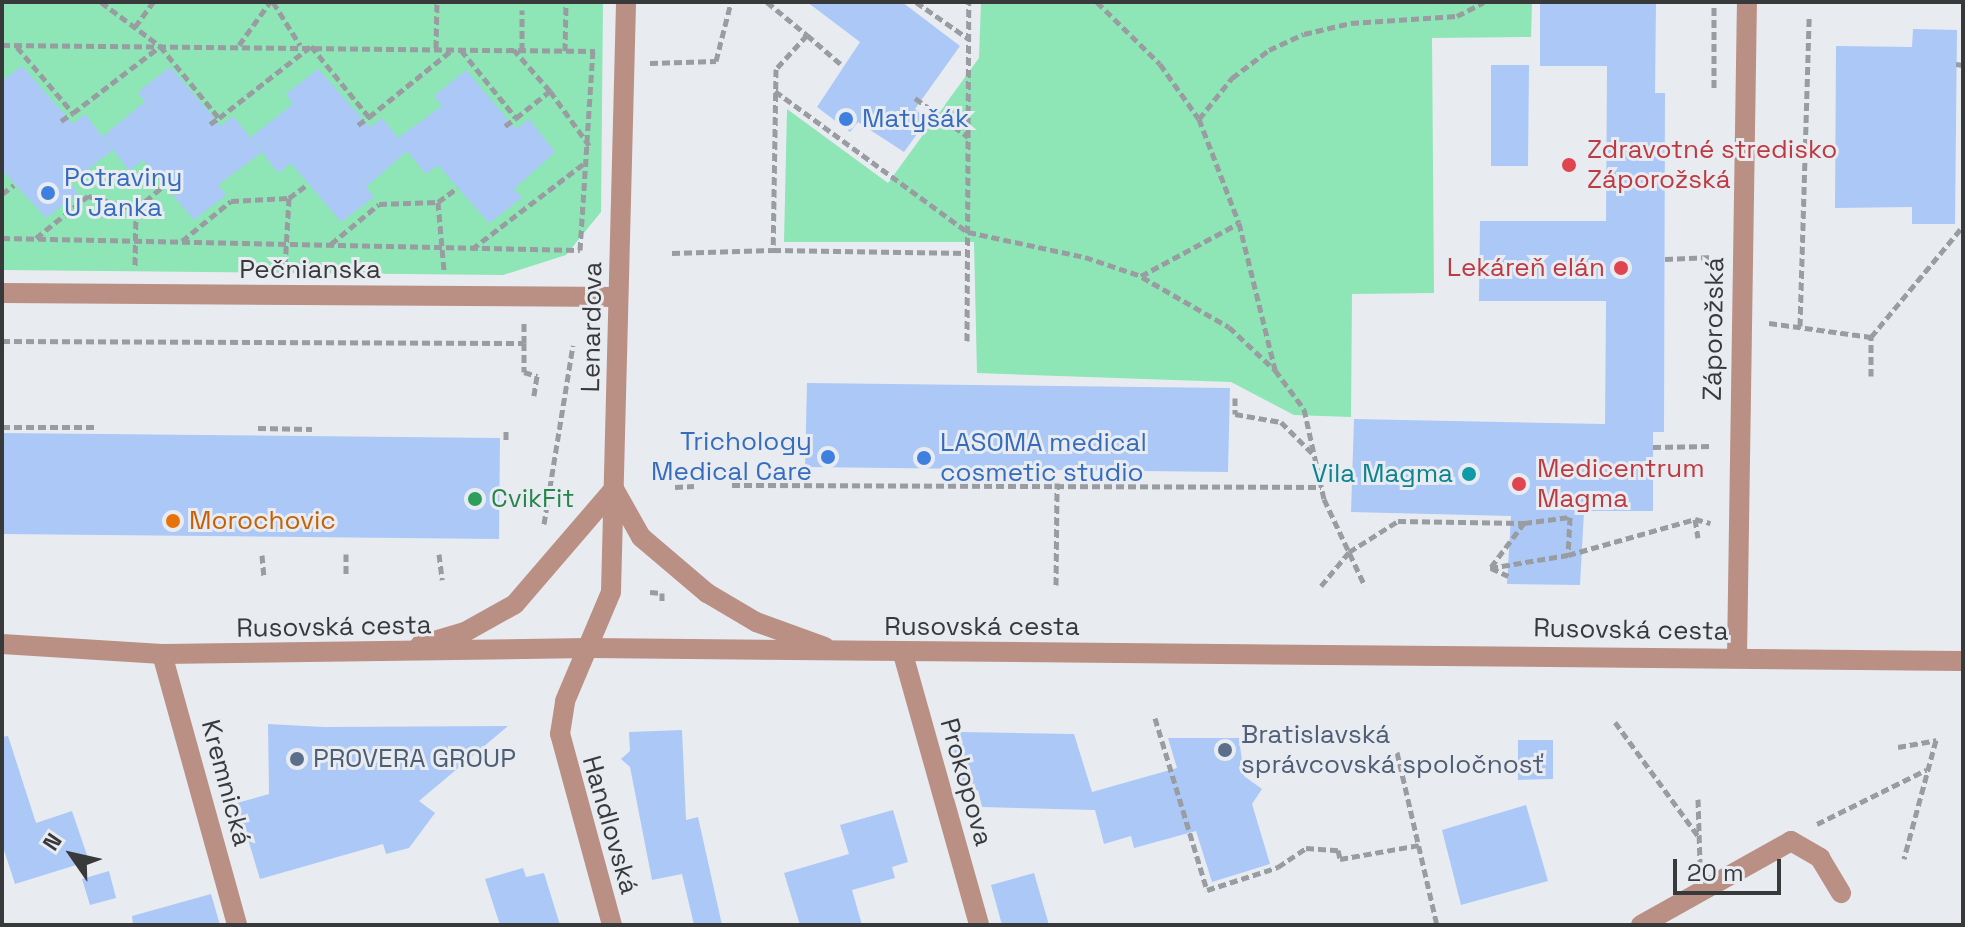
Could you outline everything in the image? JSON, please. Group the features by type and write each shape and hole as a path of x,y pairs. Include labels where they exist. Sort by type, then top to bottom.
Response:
{"street":[{"name":"Lenardova","path":"589,648 611,592 628,57 626,2"},
{"name":"Záporožská","path":"1737,657 1747,2"},
{"name":"Pečnianska","path":"2,293 618,297"},
{"path":"394,653 465,632 515,604 614,489 641,537 707,593 756,622 837,652"},
{"name":"Rusovská cesta","path":"2,644 162,654 589,648 903,654 1737,657 1963,661"},
{"name":"Handlovská","path":"589,648 565,701 560,734 612,925"},
{"name":"Kremnická","path":"162,654 237,925"},
{"name":"Prokopova","path":"903,654 979,925"},
{"path":"1641,925 1791,841 1820,858 1841,893"}],"path":[{"path":"101,2 160,46 219,118"},
{"path":"135,27 153,2"},
{"path":"239,45 271,2 301,46"},
{"path":"436,48 437,2"},
{"path":"565,51 566,2"},
{"path":"2,45 239,45 593,51 628,57 716,61 731,2"},
{"path":"767,2 843,66"},
{"path":"916,2 969,39"},
{"path":"967,341 969,2"},
{"path":"1097,2 1160,64 1199,119 1239,223 1275,370"},
{"path":"1199,119 1232,78 1269,50 1304,34 1351,23 1457,16 1484,2"},
{"path":"522,10 522,50"},
{"path":"1800,326 1809,18"},
{"path":"773,250 776,69 807,35"},
{"path":"16,46 73,113"},
{"path":"61,121 160,46"},
{"path":"311,46 369,117"},
{"path":"210,124 311,46"},
{"path":"358,125 457,49"},
{"path":"457,49 516,118"},
{"path":"514,50 550,91 589,145"},
{"path":"2,238 444,247 519,252 580,250 593,51"},
{"path":"505,126 550,91"},
{"path":"775,91 968,232 1085,257 1141,276 1229,327 1275,370 1304,409 1321,487 1365,586"},
{"path":"915,98 969,138"},
{"path":"472,249 588,160"},
{"path":"2,194 14,185"},
{"path":"182,242 231,201 289,198 307,185"},
{"path":"136,209 162,187"},
{"path":"331,245 379,204 438,202 457,188"},
{"path":"35,239 88,196 136,209"},
{"path":"284,296 289,198"},
{"path":"438,202 444,247 444,297"},
{"path":"133,295 136,209"},
{"path":"1141,276 1239,223"},
{"path":"1871,376 1871,337 1963,226"},
{"path":"672,253 773,250 968,253"},
{"path":"519,252 524,372 537,376 534,396"},
{"path":"1665,259 1713,257"},
{"path":"1743,324 1800,326 1871,337"},
{"path":"2,341 524,343"},
{"path":"537,541 573,345"},
{"path":"1235,398 1235,414 1281,422 1314,455"},
{"path":"2,427 98,427"},
{"path":"258,428 312,429"},
{"path":"506,429 506,440"},
{"path":"1653,447 1713,446"},
{"path":"732,485 1057,483 1321,487"},
{"path":"1056,585 1057,483"},
{"path":"675,487 694,486"},
{"path":"1321,586 1349,552 1398,521 1524,523 1570,517 1568,555"},
{"path":"1490,568 1568,555 1695,519 1712,524"},
{"path":"1695,519 1698,538"},
{"path":"1490,568 1524,523"},
{"path":"346,554 346,577"},
{"path":"439,554 442,580"},
{"path":"262,555 264,576"},
{"path":"1490,568 1508,576"},
{"path":"650,592 662,593 662,604"},
{"path":"1155,718 1207,890 1278,867 1306,848 1338,850 1340,859 1419,845"},
{"path":"1615,722 1699,837"},
{"path":"1898,747 1936,740 1904,859"},
{"path":"1397,752 1437,925"},
{"path":"1791,841 1853,801 1927,770"},
{"path":"1698,799 1701,892"}],"green space":[{"path":"2,2 603,2 601,212 566,255 503,275 2,270"},
{"path":"981,2 1532,2 1531,37 1432,38 1434,293 1352,294 1351,417 1294,415 1231,382 977,373 974,242 784,242 787,109 888,183 979,58"}],"building":[{"path":"807,2 902,2 960,46 915,109 928,119 904,152 858,122 850,132 817,107 860,42"},
{"path":"1540,2 1656,2 1655,93 1665,93 1664,432 1653,432 1653,511 1584,511 1580,585 1507,584 1511,516 1351,512 1354,419 1605,424 1606,301 1479,301 1480,221 1606,221 1607,66 1540,66"},
{"path":"1913,29 1957,30 1955,224 1912,224 1912,207 1835,208 1836,46 1912,47"},
{"path":"1491,65 1529,65 1528,166 1491,166"},
{"path":"22,66 73,124 85,114 113,150 70,183 78,193 46,218 2,170 2,81"},
{"path":"170,67 221,126 233,116 262,152 218,185 226,195 194,220 143,160 129,171 103,136 145,102 138,92"},
{"path":"318,69 370,127 382,118 398,138 442,106 434,96 466,70 516,129 529,119 555,152 514,189 522,198 489,223 438,165 426,174 407,151 366,187 374,197 341,222 291,163 278,173 251,137 293,104 286,94"},
{"path":"807,383 1230,388 1228,472 805,467"},
{"path":"2,433 500,438 499,539 2,534"},
{"path":"268,724 324,727 508,726 419,801 435,813 409,848 386,854 383,844 260,879 237,803 269,794"},
{"path":"682,730 686,820 698,817 722,925 694,925 682,874 652,880 630,767 621,759 630,751 629,732"},
{"path":"961,732 1074,734 1092,792 1177,768 1168,738 1239,738 1244,776 1262,789 1252,804 1270,864 1212,882 1196,831 1134,848 1131,836 1104,844 1095,810 982,807 978,790 965,793 952,746"},
{"path":"8,736 36,823 72,811 89,861 15,884 2,844 2,737"},
{"path":"1518,740 1553,740 1553,779 1518,780"},
{"path":"1526,805 1548,881 1461,905 1442,830"},
{"path":"893,810 908,862 892,867 895,878 852,890 862,925 800,925 784,873 849,854 840,825"},
{"path":"523,868 526,877 544,873 560,925 500,925 485,879"},
{"path":"109,871 116,898 90,905 82,879"},
{"path":"1034,873 1049,925 1002,925 991,885"},
{"path":"211,894 220,925 133,925 132,916"}],"place":[{"name":"Matyšák","path":"846,119"},
{"name":"Zdravotné stredisko Záporožská","path":"1569,165"},
{"name":"Potraviny U Janka","path":"48,193"},
{"name":"Lekáreň elán","path":"1621,268"},
{"name":"Trichology Medical Care","path":"828,457"},
{"name":"LASOMA medical cosmetic studio","path":"924,458"},
{"name":"Vila Magma","path":"1469,474"},
{"name":"Medicentrum Magma","path":"1519,484"},
{"name":"CvikFit","path":"475,499"},
{"name":"Morochovic","path":"173,521"},
{"name":"Bratislavská správcovská spoločnosť","path":"1225,750"},
{"name":"PROVERA GROUP","path":"297,759"}]}
